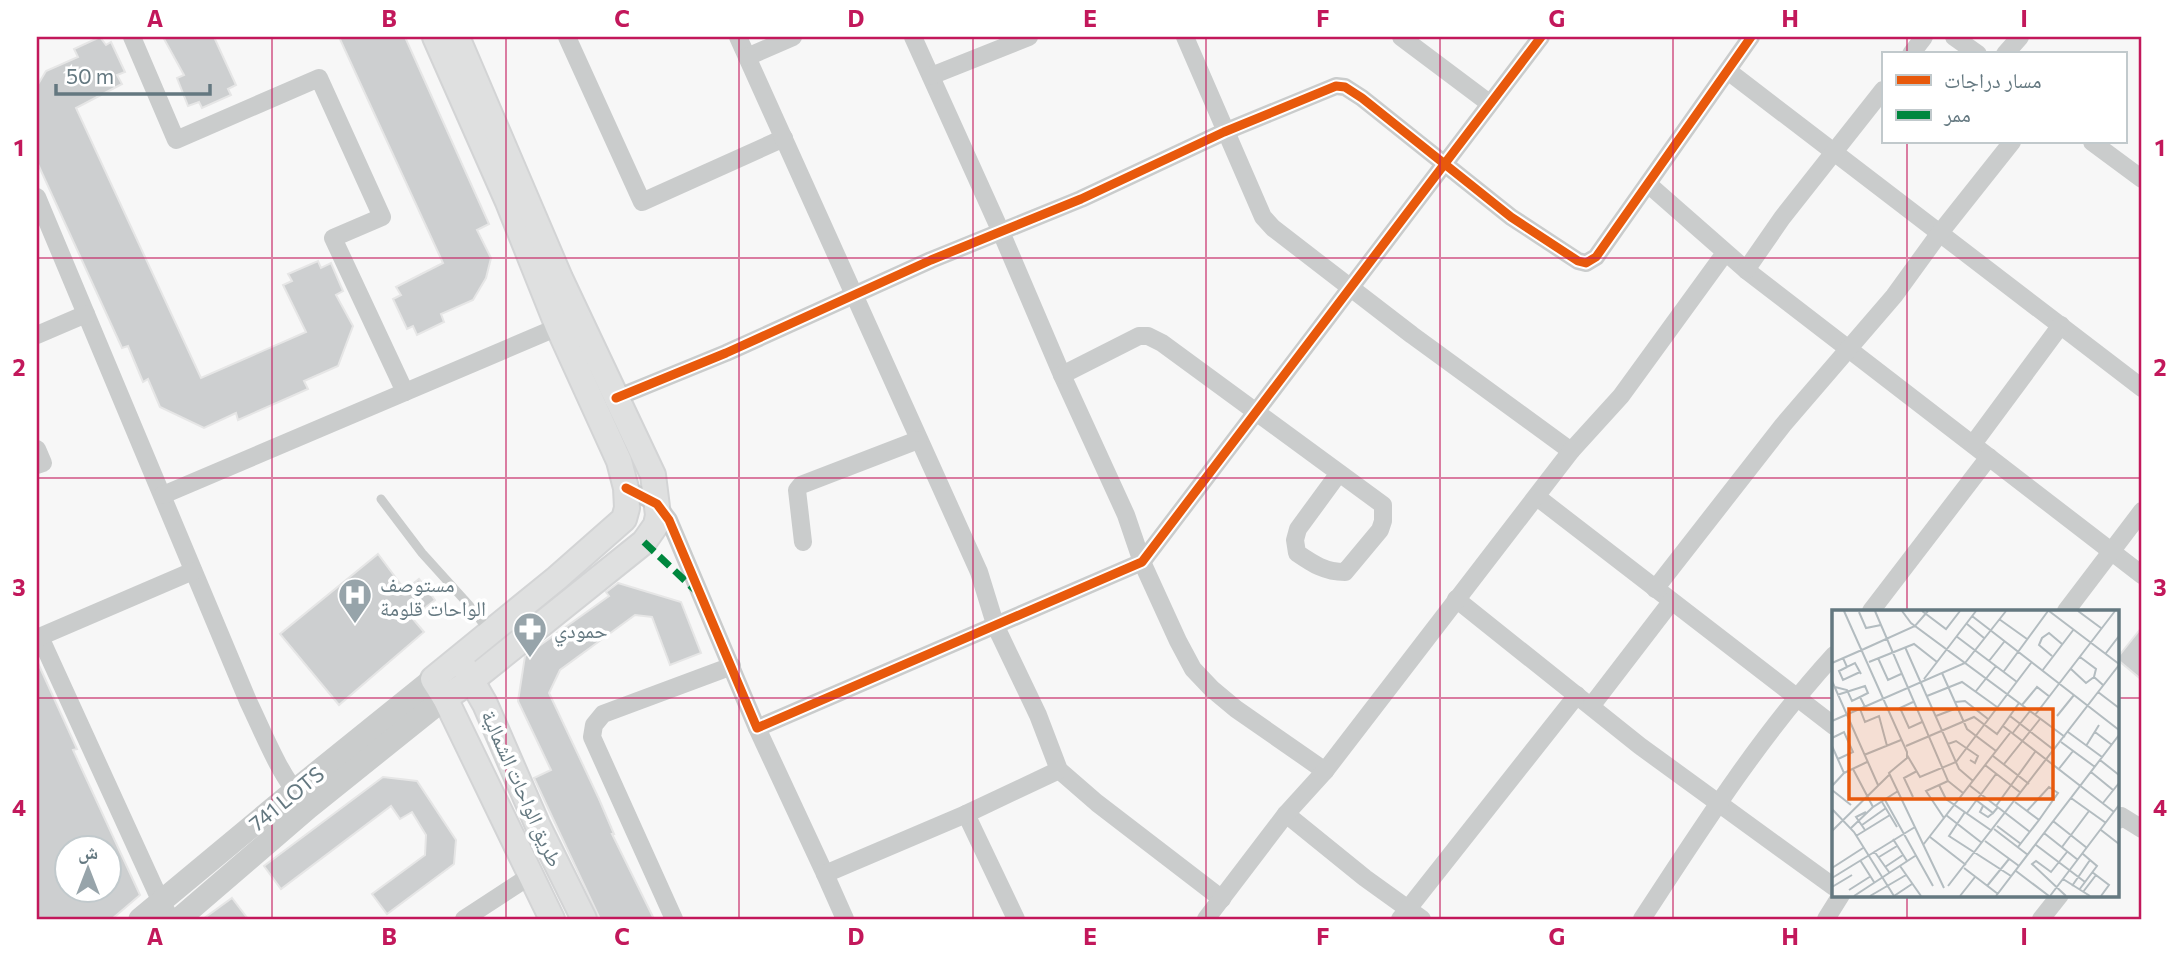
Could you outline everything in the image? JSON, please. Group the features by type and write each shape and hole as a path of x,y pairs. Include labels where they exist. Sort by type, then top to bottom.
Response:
{"main road":[{"path":"435,37 508,202 558,327 619,461 626,488 627,508 624,519 459,657 439,689"},
{"path":"439,689 472,680 644,542 656,525 657,503 653,475 560,278 457,37"},
{"name":"طريق الواحات الشمالية","path":"459,657 584,919"},
{"name":"طريق الواحات الشمالية","path":"439,689 552,919"}],"street":[{"path":"132,37 176,140 319,78 382,217 332,238 405,392"},
{"path":"567,37 642,202 785,138"},
{"path":"738,37 979,572 996,627 1038,715 1059,770 1097,803 1222,899"},
{"path":"747,57 793,37"},
{"path":"912,37 1126,515 1142,562 1193,669 1236,709 1325,771"},
{"path":"931,76 1029,37"},
{"path":"1185,37 1263,218 1349,287 1571,451"},
{"path":"1401,37 1489,103"},
{"path":"757,728 1142,562 1541,37"},
{"path":"617,398 761,337 854,293 1081,200 1224,132 1336,86 1345,87 1362,98 1511,217 1578,261 1586,263 1596,257 1751,37"},
{"path":"1913,52 1924,37"},
{"path":"1954,37 1975,52"},
{"path":"2007,52 2020,37"},
{"path":"1728,71 2142,388"},
{"path":"1746,270 1782,219 1882,91"},
{"path":"1654,589 1783,425 1894,296 2010,144"},
{"path":"2095,144 2142,179"},
{"path":"1648,184 1746,270 2142,576"},
{"path":"37,197 248,701 301,799 179,919"},
{"path":"1206,919 1286,814 1325,771 1571,451 1621,396 1725,253"},
{"path":"37,335 86,313"},
{"path":"1973,444 2061,325"},
{"path":"163,495 558,327"},
{"path":"1062,375 1139,336 1148,336 1162,343 1383,505 1380,530 1345,572 1318,568 1297,553 1295,540 1298,529 1339,473"},
{"path":"803,542 797,498 797,490 801,485 918,440"},
{"path":"37,449 43,463 37,465"},
{"path":"1872,610 1989,457"},
{"path":"626,488 657,503 677,534 757,728 845,919"},
{"path":"1537,497 1832,724"},
{"path":"2067,610 2142,511"},
{"path":"165,911 38,637 193,571"},
{"path":"1456,599 1640,746 1832,886"},
{"path":"1592,705 1671,602"},
{"path":"1642,919 1717,803 1796,696 1832,657"},
{"path":"674,919 592,737 594,724 603,714 732,666"},
{"name":"741 LOTS","path":"141,919 165,911 439,689"},
{"path":"1286,814 1410,916 1577,695"},
{"path":"825,874 966,814 1059,770"},
{"path":"966,814 1016,919"},
{"path":"2120,817 2142,829"},
{"path":"464,919 530,876"},
{"path":"1826,919 1840,897"},
{"path":"2041,919 2058,897"}],"lane":[{"path":"381,499 489,633"}],"building":[{"path":"100,37 106,45 111,42 125,72 117,75 122,84 76,108 201,378 306,332 283,285 292,281 288,274 318,261 321,268 331,263 343,291 336,295 353,326 338,366 304,381 308,389 238,420 236,413 204,428 160,407 148,379 143,382 128,346 122,348 37,162 37,86 46,71 78,57 74,49"},
{"path":"163,37 214,37 236,85 228,89 231,95 202,108 199,102 188,106 177,78 184,75"},
{"path":"339,37 405,37 489,224 477,230 491,258 486,278 473,300 441,314 444,322 417,335 413,326 407,329 393,299 401,295 396,287 443,263"},
{"name":"مستوصف الواحات قلومة","path":"378,554 405,590 419,579 435,600 412,618 424,632 339,705 280,634"},
{"path":"618,583 681,602 701,653 670,665 652,617 635,615 560,670 549,693 599,799 612,834 654,919 600,919 534,778 551,770 518,701 525,656 609,596 606,592"},
{"path":"2142,627 2142,680 2120,662 2120,654"},
{"path":"37,661 77,749 73,750 112,834 52,834 52,904 122,904 122,856 140,895 112,919 37,919"},
{"path":"383,777 417,781 456,840 454,864 387,914 372,894 425,855 426,835 412,812 400,819 391,806 281,889 264,866"},
{"path":"232,898 248,919 203,919"}],"marked path":[{"path":"644,542 695,590"}],"cycle path":[{"path":"626,488 657,504 669,520 757,728 1142,562 1541,37"},
{"path":"616,398 726,353 931,260 1081,199 1224,132 1336,86 1345,87 1362,98 1511,217 1578,261 1586,263 1596,257 1751,37"}],"place":[{"name":"مستوصف الواحات قلومة","path":"355,625"},
{"name":"حمودي","path":"530,659"}]}
